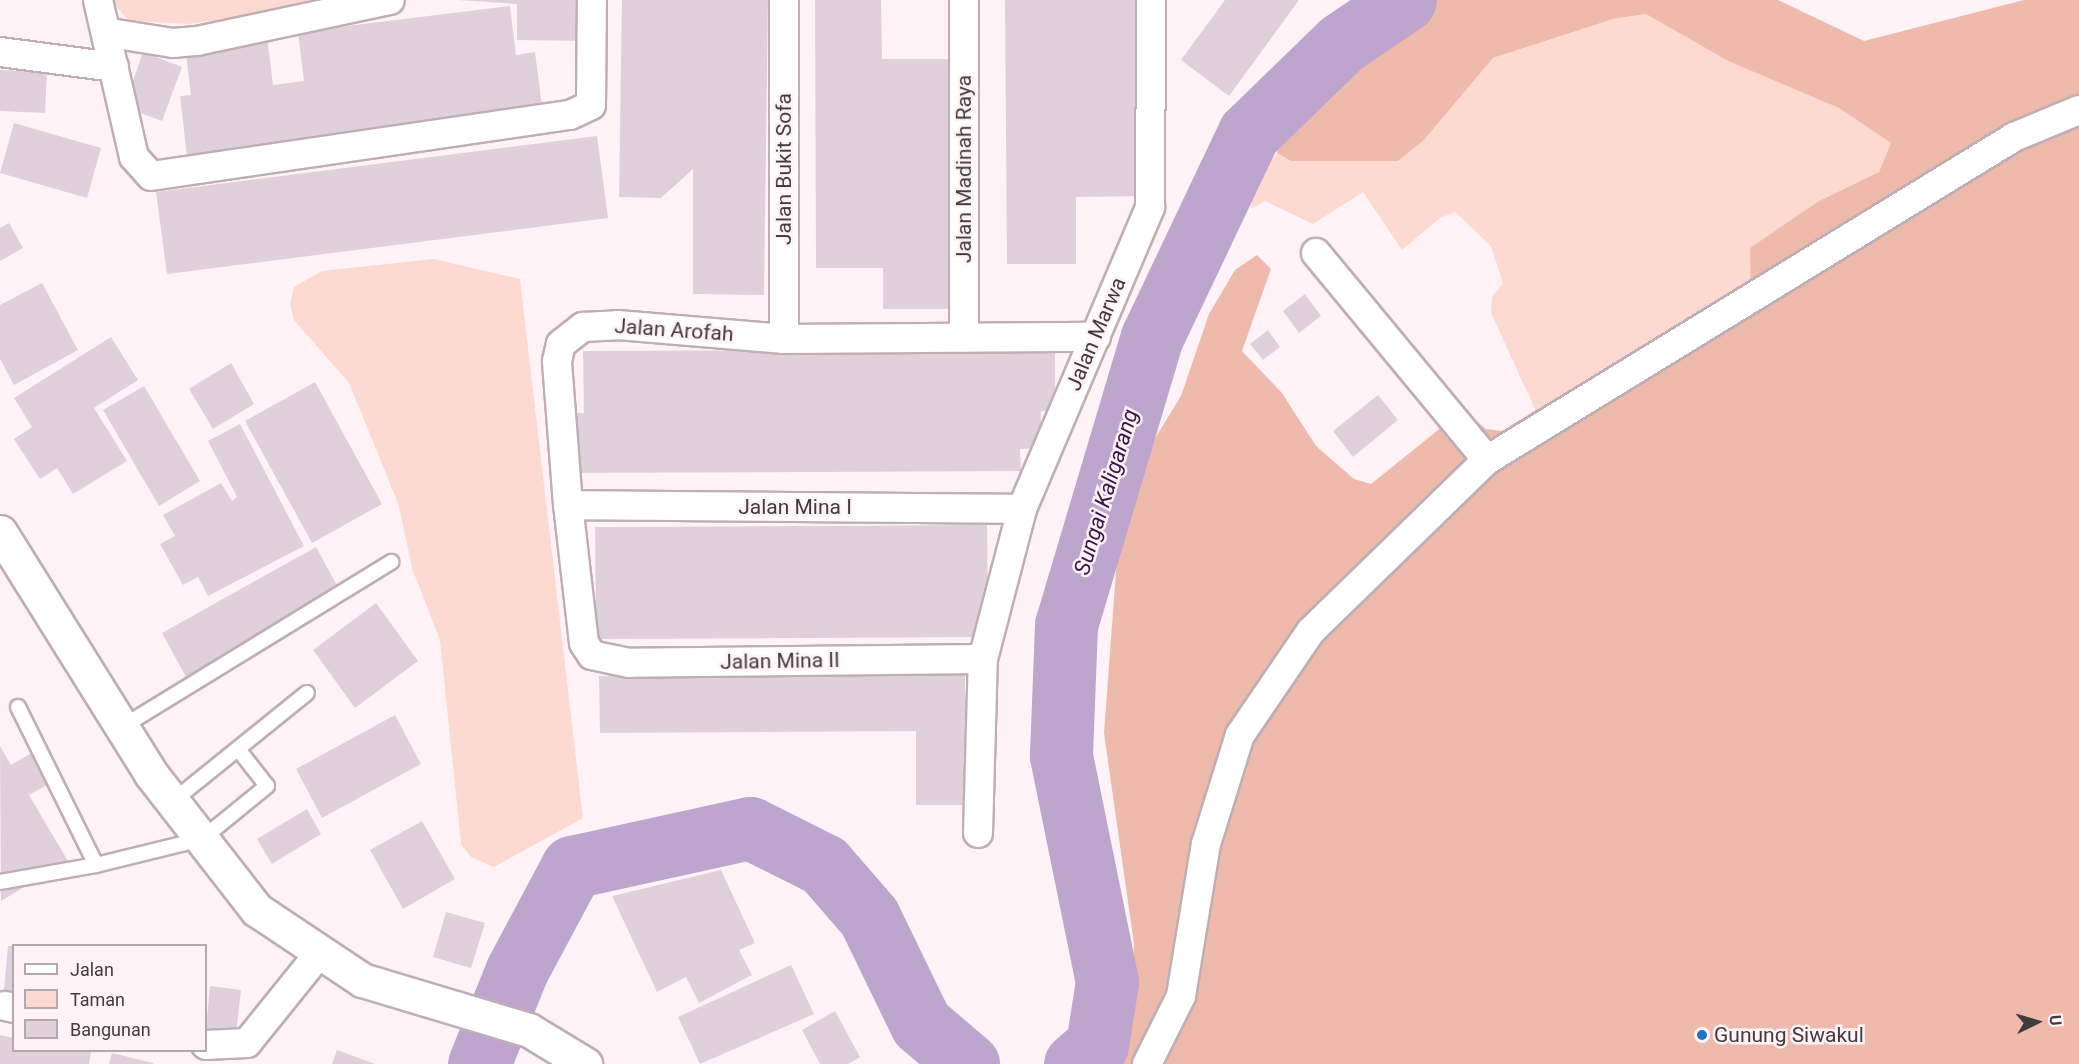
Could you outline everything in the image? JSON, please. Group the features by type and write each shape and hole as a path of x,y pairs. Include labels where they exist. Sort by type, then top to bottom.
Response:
{"main road":[{"path":"0,532 122,728 172,801 257,910 318,955 362,980 458,1011 529,1030 585,1064"}],"street":[{"path":"98,0 110,33 114,67 134,157 151,176 178,175 570,115 591,105 592,0"},
{"path":"110,33 173,43 197,41 390,0"},
{"name":"Jalan Bukit Sofa","path":"784,0 784,339"},
{"name":"Jalan Madinah Raya","path":"964,0 964,338"},
{"name":"Jalan Marwa","path":"978,833 983,659 1022,509 1150,207 1152,0"},
{"path":"0,52 114,67"},
{"path":"1147,1064 1181,996 1206,844 1240,735 1311,631 1487,460 2014,137 2079,110"},
{"path":"1316,253 1487,460"},
{"name":"Jalan Arofah","path":"584,644 568,505 557,361 567,334 583,327 618,325 784,339 1096,337"},
{"name":"Jalan Mina I","path":"568,505 1022,509"},
{"name":"Jalan Mina II","path":"584,644 592,655 629,663 983,659"},
{"path":"207,1045 247,1043 318,955"}],"lane":[{"path":"122,728 391,562"},
{"path":"172,801 307,693"},
{"path":"18,706 96,865"},
{"path":"0,882 96,865 202,839 267,786 238,749"}],"green space":[{"path":"111,0 362,0 189,24 129,21"},
{"path":"1646,14 1730,62 1839,108 1891,143 1879,172 1819,201 1751,307 1545,431 1491,313 1492,297 1503,283 1491,246 1455,212 1440,218 1402,250 1363,192 1313,224 1265,201 1251,209 1253,183 1277,153 1291,161 1398,161 1424,140 1493,58 1613,19"},
{"path":"434,259 520,279 583,818 494,867 471,857 461,844 440,640 413,571 398,503 349,383 294,320 290,304 294,287 322,271"}],"shaded area":[{"path":"1423,0 1778,0 1864,41 2024,0 2079,0 2079,1064 1114,1064 1129,1034 1134,944 1104,733 1120,518 1146,453 1181,396 1209,314 1235,270 1257,255 1271,269 1242,351 1282,393 1316,446 1354,479 1371,484 1463,410 1486,429 1502,431 1536,410 1545,430 1751,307 1750,248 1819,201 1879,172 1891,143 1839,108 1730,62 1646,14 1613,19 1493,58 1424,140 1398,161 1291,161 1277,153 1275,138 1282,125 1324,75"}],"building":[{"path":"458,0 582,0 582,41 517,40 517,4"},
{"path":"622,0 768,0 764,295 693,294 693,169 661,198 619,197"},
{"path":"815,0 881,0 882,59 953,59 953,309 883,309 883,268 816,268"},
{"path":"1005,0 1143,0 1144,196 1076,197 1076,264 1007,264"},
{"path":"1225,0 1299,0 1229,96 1181,60"},
{"path":"510,6 516,55 535,52 543,113 187,157 180,96 191,95 185,46 267,36 273,85 304,81 298,32"},
{"path":"143,52 182,67 162,121 124,107"},
{"path":"0,70 47,72 45,113 0,111"},
{"path":"14,123 101,148 87,198 0,173"},
{"path":"597,136 608,218 167,274 156,192"},
{"path":"9,223 23,248 0,261 0,228"},
{"path":"42,283 78,350 14,385 0,359 0,305"},
{"path":"1305,294 1321,316 1299,333 1283,311"},
{"path":"1268,330 1280,347 1263,360 1250,344"},
{"path":"111,337 138,380 94,408 127,461 73,494 57,468 40,479 14,439 32,427 14,398"},
{"path":"1055,349 1055,411 1041,411 1040,448 1020,449 1021,471 575,473 575,413 584,413 583,351"},
{"path":"231,363 254,404 213,429 189,389"},
{"path":"315,382 382,504 312,543 245,421"},
{"path":"144,386 200,481 159,506 103,410"},
{"path":"1378,395 1398,420 1353,457 1333,431"},
{"path":"240,424 304,546 208,596 198,577 183,585 160,544 175,536 163,515 221,483 232,501 237,497 208,441"},
{"path":"987,525 988,637 596,639 595,527"},
{"path":"316,547 345,600 191,686 162,633"},
{"path":"376,603 418,661 355,708 313,650"},
{"path":"965,674 966,805 916,805 916,731 600,733 599,676"},
{"path":"395,715 421,764 322,818 296,769"},
{"path":"0,746 11,765 38,749 56,780 29,795 68,861 1,901"},
{"path":"307,809 321,834 272,864 257,839"},
{"path":"422,821 455,879 403,909 370,850"},
{"path":"721,870 755,943 739,950 752,975 699,1003 686,977 657,992 612,896"},
{"path":"446,912 485,923 471,968 433,957"},
{"path":"8,946 12,946 12,991 4,990"},
{"path":"791,965 814,1014 700,1064 678,1017"},
{"path":"210,986 241,990 236,1034 207,1030"},
{"path":"835,1011 860,1057 848,1064 820,1064 802,1030"},
{"path":"0,1035 12,1038 12,1052 91,1052 89,1064 0,1064"},
{"path":"337,1050 375,1064 332,1064"},
{"path":"112,1053 153,1063 153,1064 109,1064"}],"waterway":[{"name":"Sungai Kaligarang","path":"1075,1064 1097,1045 1107,982 1061,755 1066,625 1152,337 1249,133 1342,43 1405,0"},
{"name":"Sungai Kaligarang","path":"479,1064 517,970 572,867 750,828 824,865 869,917 921,1024 968,1064"}],"place":[{"name":"Gunung Siwakul","path":"1702,1035"}]}
